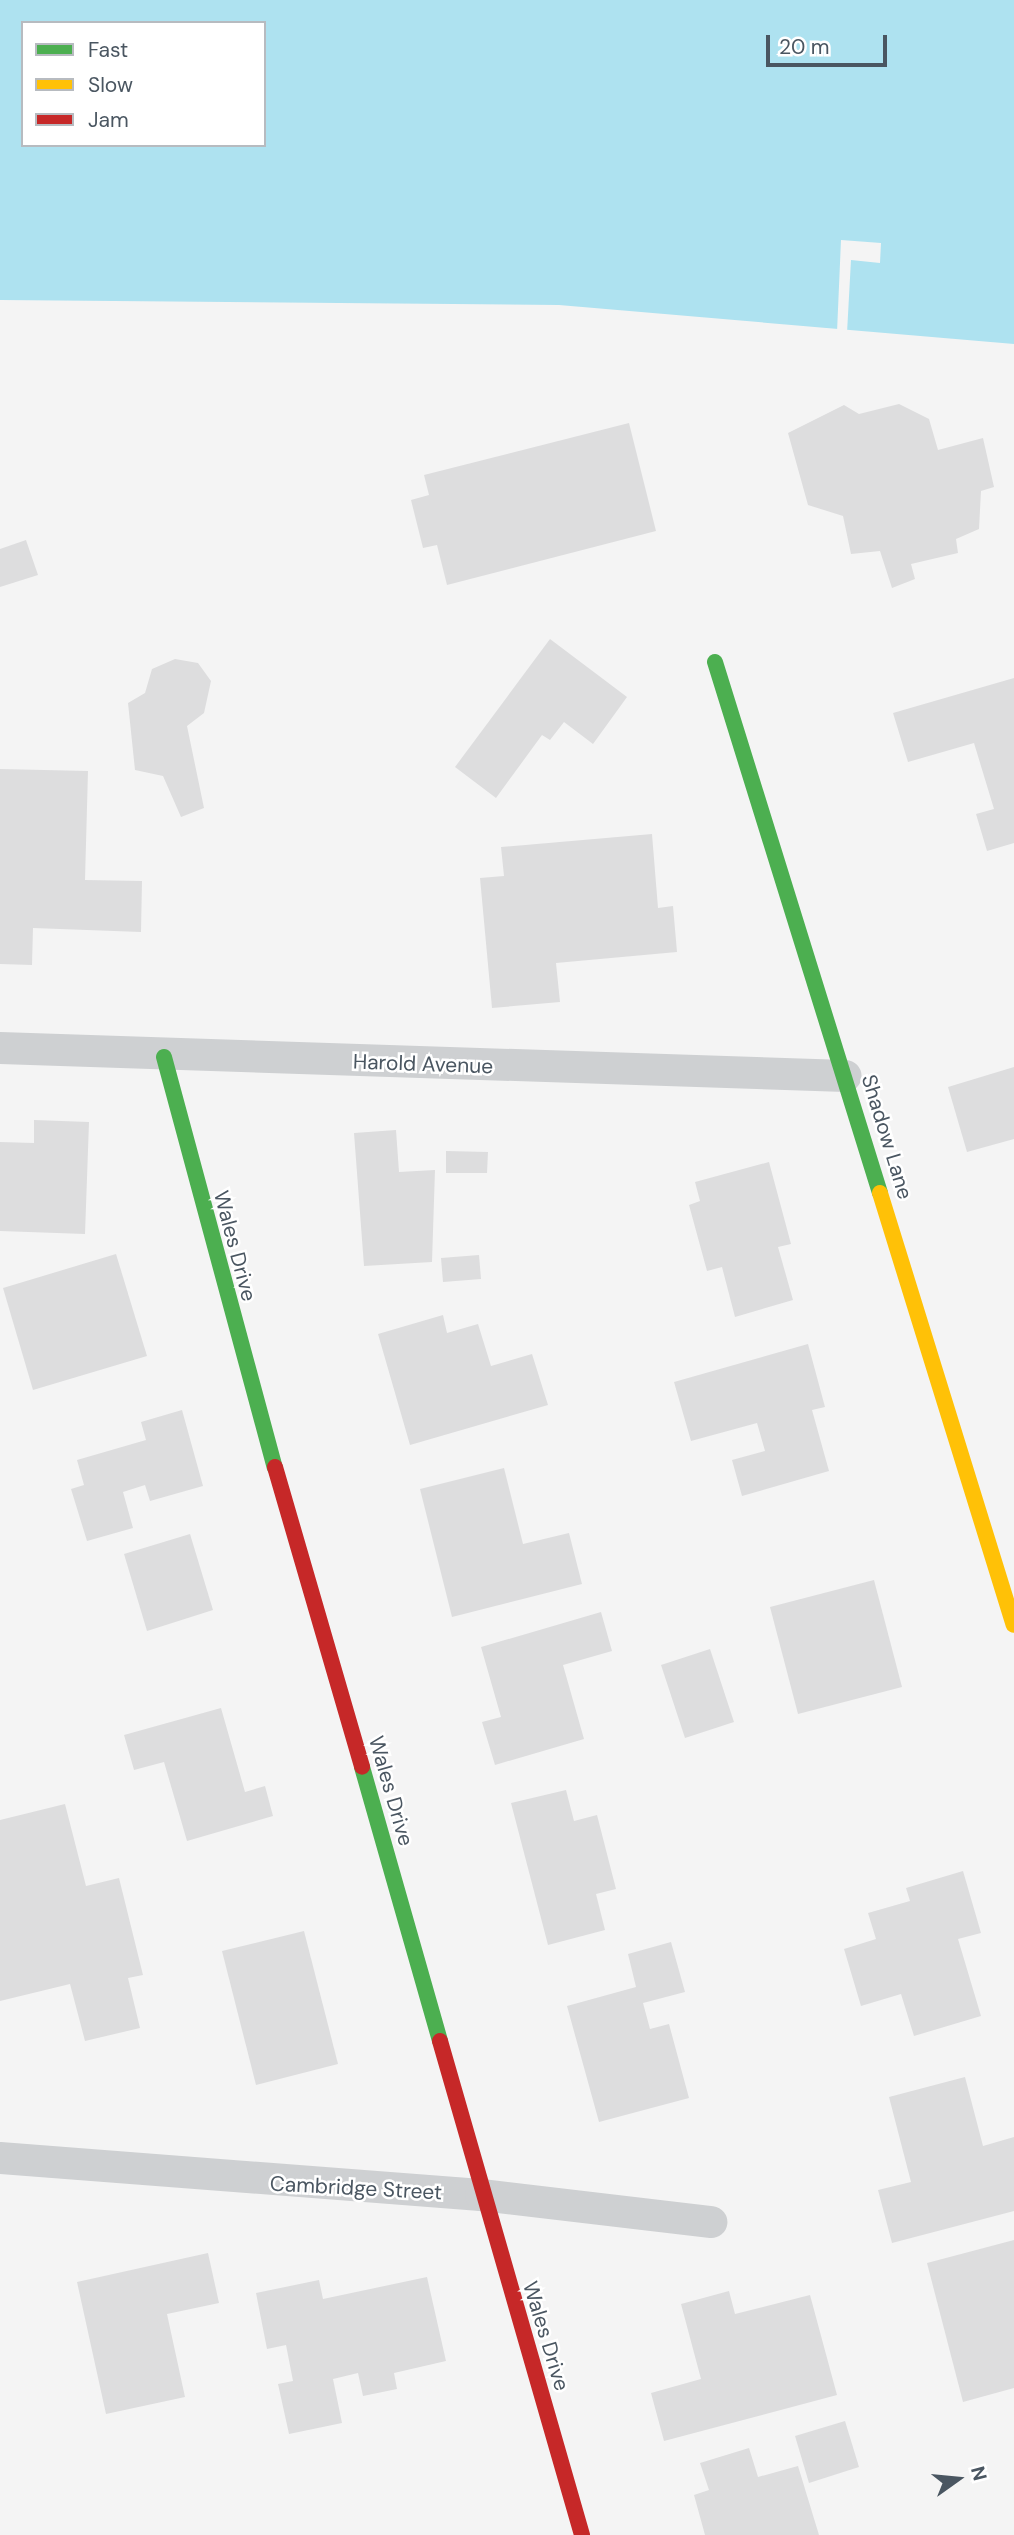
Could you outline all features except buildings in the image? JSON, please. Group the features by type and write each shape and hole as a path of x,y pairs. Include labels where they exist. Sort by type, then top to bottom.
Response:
{"street":[{"name":"Shadow Lane","path":"715,662 846,1076 1014,1625"},
{"name":"Harold Avenue","path":"0,1048 164,1057 846,1076"},
{"name":"Wales Drive","path":"164,1057 481,2195 582,2535"},
{"name":"Cambridge Street","path":"0,2158 481,2195 711,2222"}],"water":[{"path":"0,0 1014,0 1014,344 559,305 0,300"}],"pier":[{"path":"841,240 881,243 880,263 851,260 847,333 837,332"}],"traffic: fast":[{"path":"715,662 880,1193"},
{"path":"164,1057 275,1467"},
{"path":"362,1767 440,2041"}],"traffic: slow":[{"path":"880,1193 1014,1625"}],"traffic: jam":[{"path":"275,1467 362,1767"},
{"path":"440,2041 582,2535"}]}
